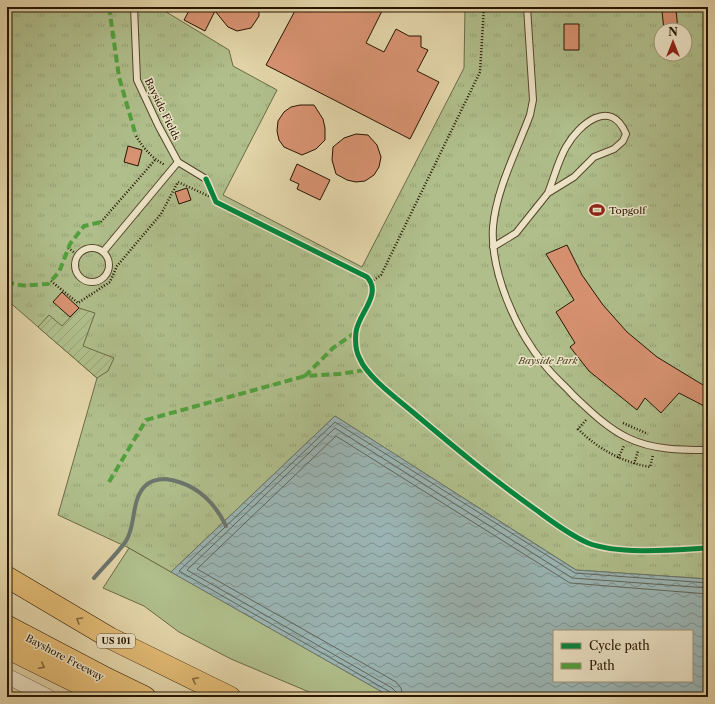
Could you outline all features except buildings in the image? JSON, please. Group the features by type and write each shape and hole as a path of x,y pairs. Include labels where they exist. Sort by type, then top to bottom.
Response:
{"highway":[{"name":"US 101","path":"7,577 110,638 230,697"},
{"name":"Bayshore Freeway","path":"7,626 145,697"},
{"path":"7,648 106,697"}],"street":[{"path":"7,676 48,697"}],"lane":[{"name":"Bayside Fields","path":"134,7 137,80 158,125 178,162"},
{"path":"527,7 533,100 530,115 496,205 493,247 502,284 513,313 525,336 543,364 592,413 628,438 654,447 675,450 708,450"},
{"path":"493,247 516,233 548,193 566,147 576,133 590,119 605,115 615,117 626,134 623,141 614,149 594,157 574,176 548,193"},
{"path":"103,252 178,162 206,179"},
{"path":"87,248 96,248 103,252 108,258 108,269 102,278 92,282 81,278 76,272 75,262 78,255 87,248"}],"path":[{"path":"367,277 372,284 381,275 480,72 484,7"},
{"path":"136,136 144,149 155,160 165,165"},
{"path":"101,222 155,160"},
{"path":"206,179 216,202 223,205"},
{"path":"51,281 78,303 110,282 117,266 161,214 178,182 215,199"},
{"path":"68,248 78,255"},
{"path":"592,413 578,429 595,444 618,458 634,464 650,467"},
{"path":"618,421 654,436"},
{"path":"618,458 625,445"}],"green space":[{"name":"Bayside Park","path":"7,7 158,7 229,50 233,66 277,90 223,195 362,267 464,68 465,7 708,7 708,579 576,570 335,416 171,572 129,548 58,515 97,378 7,300"},
{"path":"79,308 95,313 83,346 114,358 108,371 97,378 38,327 49,315 62,326"},
{"path":"129,548 391,697 321,697 231,659 179,632 144,606 103,588"}],"water":[{"path":"335,416 576,570 708,579 708,697 391,697 171,572"}],"waterway":[{"path":"94,578 119,551 126,541 131,528 137,500 144,487 151,481 166,479 176,481 194,489 209,501 216,509 226,526"}],"marked path":[{"path":"109,7 119,77 136,136"},
{"path":"7,280 11,283 21,285 48,284 59,272 70,244 84,226 101,222"},
{"path":"356,332 333,348 305,376 339,374 366,370"},
{"path":"109,482 146,420 305,376"}],"cycle path":[{"path":"206,179 216,202 367,277 371,284 371,297 356,332 356,346 364,366 369,373 393,396 472,462 517,496 558,526 588,543 600,547 647,551 708,548"}],"place":[{"name":"Topgolf","path":"597,210"}]}
